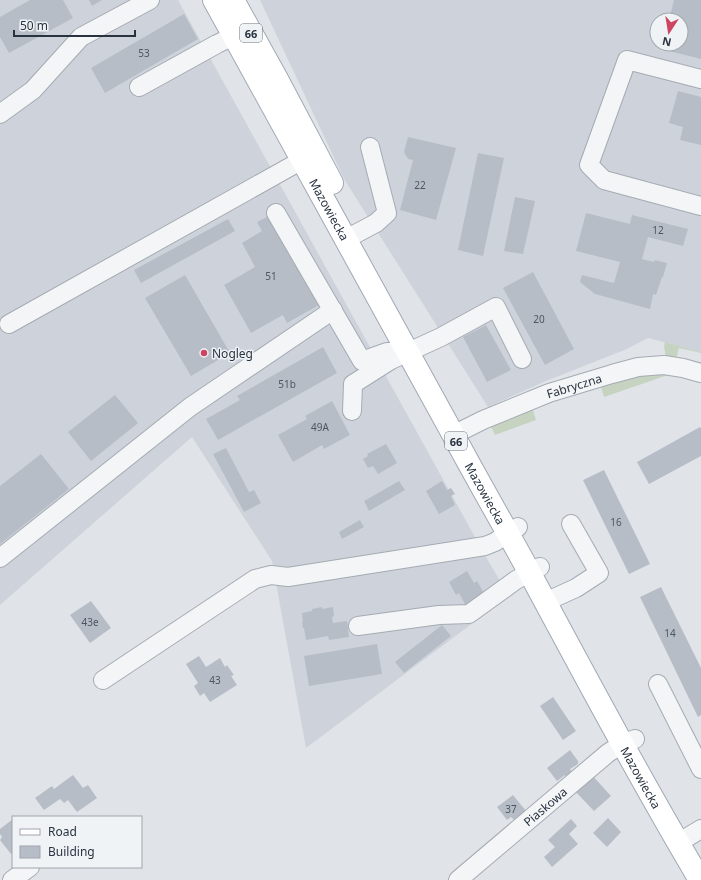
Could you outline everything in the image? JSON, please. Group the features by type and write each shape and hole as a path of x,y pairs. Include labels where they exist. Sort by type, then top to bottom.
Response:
{"main road":[{"name":"Mazowiecka","path":"214,0 242,32"},
{"name":"Mazowiecka","path":"233,0 242,32 414,350 629,742 690,836 701,856"},
{"name":"Mazowiecka","path":"690,836 700,880"}],"street":[{"path":"0,114 34,90 81,37 150,0"},
{"path":"140,87 217,44 242,32"},
{"path":"701,80 627,60 589,164 604,180 701,206"},
{"path":"352,235 376,223 387,213 370,147"},
{"path":"9,324 309,156"},
{"path":"276,213 362,360 387,352 414,350"},
{"path":"352,411 353,384 391,360 441,338 496,307 522,359"},
{"path":"0,558 190,407 333,310"},
{"name":"Fabryczna","path":"459,432 483,420 549,393 638,367 664,365 701,373"},
{"path":"551,599 576,588 599,573 571,524"},
{"path":"103,680 255,579 271,575 288,577 485,546 495,542 513,530"},
{"path":"358,626 439,615 469,614 516,580 535,570"},
{"path":"658,684 701,769"},
{"name":"Piaskowa","path":"458,880 608,753 629,742"},
{"path":"12,880 29,868"}],"shaded area":[{"path":"0,0 178,0 509,596 306,748 272,561 192,437 0,605"},
{"path":"260,0 701,0 701,352 648,338 627,349 546,381 488,407 344,179"}],"green space":[{"path":"665,342 701,353 679,348 676,359 666,358 664,346"},
{"path":"659,374 668,375 604,397 601,386 637,376"},
{"path":"533,410 536,420 495,435 491,427 495,424"}],"building":[{"path":"30,0 63,0 73,18 9,53 0,37 0,17"},
{"path":"89,0 102,0 92,6"},
{"path":"674,0 701,0 701,59 673,52 689,52 689,12 671,12"},
{"path":"184,14 198,39 105,93 91,68"},
{"path":"678,91 701,97 701,145 680,140 683,127 669,123"},
{"path":"408,137 456,148 436,220 400,210 413,160 408,159 404,152"},
{"path":"478,153 504,158 483,256 458,250"},
{"path":"515,197 535,201 523,254 504,251"},
{"path":"586,213 630,224 632,215 688,229 683,246 648,237 642,259 667,263 656,295 653,294 650,309 595,294 580,282 582,275 614,283 620,262 576,251"},
{"path":"269,216 319,305 287,323 283,315 251,333 224,285 255,267 242,243 262,231 257,222"},
{"path":"228,219 235,231 141,283 134,270"},
{"path":"533,272 574,349 545,365 503,288"},
{"path":"185,275 230,353 191,376 145,298"},
{"path":"486,325 511,370 487,382 463,337"},
{"path":"323,347 337,373 218,440 206,419 240,400 237,396"},
{"path":"115,395 138,423 91,461 68,432"},
{"path":"332,401 350,435 324,449 322,445 293,462 278,435 307,419 305,416"},
{"path":"700,427 701,456 649,484 637,462"},
{"path":"386,444 397,463 378,474 373,466 368,468 363,459 368,456 367,454"},
{"path":"226,448 249,492 254,490 261,503 244,512 213,454"},
{"path":"41,454 69,489 0,544 0,486"},
{"path":"604,470 650,564 629,574 583,480"},
{"path":"399,481 405,490 369,511 364,501"},
{"path":"442,481 447,490 451,488 455,494 451,496 455,505 439,514 426,491"},
{"path":"360,520 364,527 342,539 339,532"},
{"path":"467,571 474,583 477,581 485,595 466,606 459,593 456,595 449,582"},
{"path":"661,587 701,668 701,715 698,717 640,597"},
{"path":"91,601 111,628 90,643 70,615"},
{"path":"322,607 322,609 333,607 333,623 347,621 349,637 329,640 328,636 306,640 302,622 302,613"},
{"path":"442,625 451,636 404,673 395,662"},
{"path":"377,644 382,674 309,686 304,656"},
{"path":"199,656 206,667 220,658 225,667 227,665 234,675 231,676 237,685 210,702 204,693 200,696 194,686 198,683 186,664"},
{"path":"553,697 576,731 563,740 540,706"},
{"path":"570,750 578,761 578,764 570,769 572,772 566,778 565,775 557,781 547,768"},
{"path":"591,774 611,796 594,811 574,790"},
{"path":"73,775 83,788 88,785 97,798 77,812 68,800 64,803 60,799 44,810 35,798 52,786 54,789"},
{"path":"513,795 526,811 514,820 511,817 507,820 497,807"},
{"path":"608,818 621,832 607,847 593,833"},
{"path":"571,819 577,826 569,834 578,844 552,867 544,857 555,847 548,840"},
{"path":"12,820 11,854 0,840 2,837 0,834 0,829"}],"place":[{"name":"Nogleg","path":"204,353"}]}
